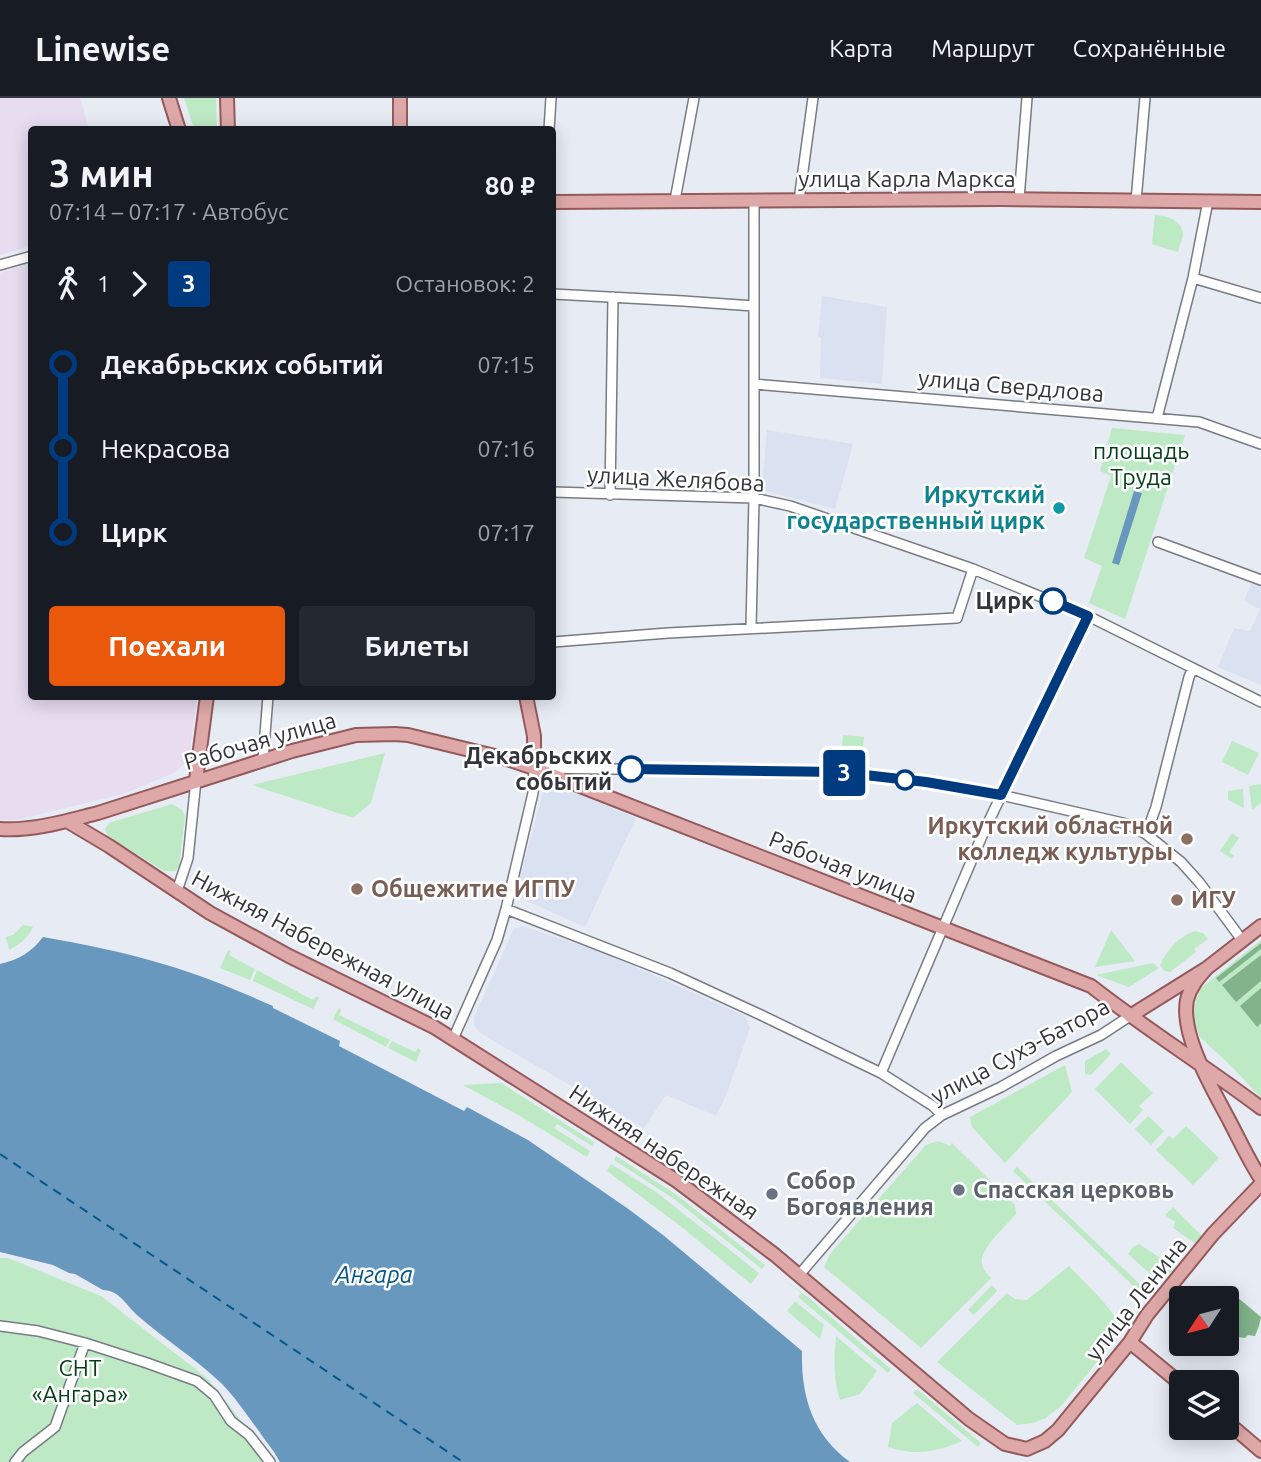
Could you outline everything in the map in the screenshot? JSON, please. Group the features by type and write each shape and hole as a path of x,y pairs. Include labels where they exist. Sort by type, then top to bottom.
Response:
{"main road":[{"path":"169,98 178,126"},
{"path":"227,98 228,126"},
{"path":"400,98 400,126"},
{"name":"улица Карла Маркса","path":"556,202 1019,199 1261,202"},
{"path":"196,780 206,700"},
{"path":"527,700 534,736 534,768"},
{"name":"Рабочая улица","path":"0,829 28,828 98,813 196,780 356,735 395,734 457,747 534,768 1091,986 1261,1108"},
{"name":"Нижняя Набережная улица","path":"67,821 210,913 453,1039"},
{"name":"улица Сухэ-Батора","path":"1130,1016 1207,968 1261,926"},
{"path":"1207,968 1189,993 1186,1017 1201,1066 1261,1181"},
{"name":"Нижняя набережная","path":"453,1039 677,1181 799,1275 969,1419 1004,1444 1027,1450 1045,1441"},
{"name":"улица Ленина","path":"1045,1441 1058,1430 1130,1342 1153,1308 1213,1234 1261,1181"},
{"path":"1130,1342 1169,1374"},
{"path":"1239,1432 1261,1451"}],"street":[{"path":"549,126 551,98"},
{"path":"675,200 694,98"},
{"path":"799,200 813,98"},
{"path":"1019,199 1027,98"},
{"path":"1136,201 1145,98"},
{"path":"751,628 754,200"},
{"path":"1157,418 1208,201"},
{"path":"0,263 28,255"},
{"path":"1192,278 1261,298"},
{"path":"556,294 754,306"},
{"path":"610,495 613,297"},
{"name":"улица Свердлова","path":"754,384 1199,422 1261,444"},
{"name":"улица Желябова","path":"556,492 754,498 790,506 973,569 1088,616 1261,702"},
{"path":"1158,542 1261,580"},
{"path":"556,642 648,634 957,618 973,569"},
{"path":"881,1073 1001,795 1088,616"},
{"path":"1146,834 1156,807 1193,668"},
{"path":"263,760 268,700"},
{"path":"453,1039 497,940 533,793 534,768 839,772 926,782 1001,795 1127,824 1146,834 1181,863 1199,882 1242,940"},
{"path":"177,891 188,858 196,780"},
{"path":"506,909 670,973 761,1015 881,1073 942,1115"},
{"name":"улица Сухэ-Батора","path":"799,1275 925,1128 942,1115 1101,1035 1130,1016"},
{"path":"0,1326 85,1343 197,1381 214,1395 231,1420 249,1435 270,1462"},
{"path":"15,1462 23,1452 55,1427 85,1343"}],"shaded area":[{"path":"0,98 80,98 88,126 28,126 28,247 0,255"},
{"path":"28,264 28,700 197,700 189,759 176,772 123,794 16,820 0,820 0,273"},
{"path":"822,296 887,307 882,384 820,378 821,338 818,337"},
{"path":"767,430 853,444 835,509 762,490"},
{"path":"1252,582 1261,585 1261,685 1218,667 1234,628 1250,631 1260,609 1244,601"},
{"path":"546,781 636,818 585,927 516,896"},
{"path":"522,926 599,951 745,1016 750,1028 716,1116 666,1095 644,1128 480,1033 474,1025 474,1017 514,929"}],"green space":[{"path":"184,98 216,98 217,126 193,126"},
{"path":"1155,215 1168,217 1180,225 1183,234 1178,252 1152,244"},
{"name":"площадь Труда","path":"1112,428 1185,435 1125,619 1089,603 1102,566 1084,558 1111,476 1100,471"},
{"path":"843,735 864,737 861,762 841,759"},
{"path":"1232,741 1259,753 1248,775 1222,762"},
{"path":"385,753 371,803 353,818 252,785"},
{"path":"1261,784 1261,803 1252,810 1249,786"},
{"path":"1243,789 1244,808 1228,800 1228,791"},
{"path":"172,804 182,810 185,816 179,867 175,871 164,871 108,836 105,830 109,823"},
{"path":"1232,833 1239,838 1229,852 1234,856 1232,859 1220,851"},
{"path":"23,925 33,927 23,940 9,950 6,937 13,935"},
{"path":"1111,930 1135,961 1095,967"},
{"path":"1195,931 1203,933 1208,939 1170,972 1164,971 1160,965 1170,949 1184,936"},
{"path":"1261,940 1261,1098 1200,1037 1193,1019 1201,988"},
{"path":"1261,943 1261,949 1219,982 1216,978"},
{"path":"228,950 231,951 229,955 255,969 250,980 220,968"},
{"path":"1261,955 1261,981 1236,1002 1222,985"},
{"path":"1153,963 1159,968 1129,987 1096,975"},
{"path":"257,970 313,1000 316,996 319,998 313,1009 253,981"},
{"path":"1261,988 1261,1023 1257,1027 1240,1006"},
{"path":"339,1008 339,1015 390,1040 386,1047 333,1019"},
{"path":"392,1041 415,1052 418,1048 421,1050 416,1062 388,1048"},
{"path":"1106,1049 1111,1054 1091,1075 1085,1074 1085,1061"},
{"path":"1121,1062 1153,1093 1139,1106 1143,1110 1130,1124 1095,1089"},
{"path":"1065,1065 1072,1092 1005,1163 972,1127 970,1117"},
{"path":"501,1083 594,1142 592,1146 557,1124 554,1128 590,1151 587,1157 463,1085"},
{"path":"1148,1116 1164,1131 1151,1145 1135,1129"},
{"path":"1186,1126 1219,1158 1193,1185 1156,1150 1169,1136 1173,1139"},
{"path":"938,1141 950,1146 952,1143 1015,1205 1016,1214 994,1238 982,1258 984,1270 991,1278 921,1348 824,1267 830,1254 926,1145"},
{"path":"616,1156 677,1195 765,1265 762,1269 674,1199 614,1160"},
{"path":"611,1164 656,1192 759,1273 751,1284 607,1171"},
{"path":"1017,1167 1150,1294 1146,1298 1013,1171"},
{"path":"1173,1207 1202,1236 1196,1244 1173,1228 1175,1222 1165,1215"},
{"path":"1139,1244 1175,1268 1164,1280 1157,1280 1128,1254"},
{"name":"СНТ «Ангара»","path":"0,1258 8,1258 101,1296 207,1378 262,1447 269,1462 0,1462"},
{"path":"1069,1266 1105,1304 1123,1330 1062,1405 1046,1418 1017,1425 937,1362 1007,1293 1015,1299 1027,1300"},
{"path":"784,1280 808,1297 891,1369 888,1373 798,1297 801,1293"},
{"path":"992,1285 997,1291 974,1315 968,1310"},
{"path":"1239,1299 1261,1317 1255,1336 1248,1335 1245,1338 1239,1337"},
{"path":"795,1301 824,1325 820,1339 787,1311"},
{"path":"836,1336 877,1371 860,1394 840,1400 835,1368"},
{"path":"917,1389 981,1443 978,1447 913,1393"},
{"path":"917,1403 962,1441 926,1452 888,1447 892,1423"}],"water":[{"path":"1134,491 1142,493 1119,565 1112,563"},
{"name":"Ангара","path":"43,937 148,960 246,994 340,1041 339,1046 464,1111 467,1107 528,1140 663,1235 802,1351 804,1383 811,1413 826,1439 850,1462 280,1462 221,1383 147,1324 114,1292 103,1290 53,1265 0,1252 0,964 24,955"}],"ferry route":[{"path":"0,1154 463,1462"}],"bus line":[{"name":"3","path":"631,769 839,772 926,782 1001,795 1088,616 1053,601"}],"place":[{"name":"Иркутский государственный цирк","path":"1059,508"},
{"name":"Цирк","path":"1053,601"},
{"name":"Декабрьских событий","path":"631,769"},
{"name":"Иркутский областной колледж культуры","path":"1187,839"},
{"name":"Общежитие ИГПУ","path":"357,889"},
{"name":"ИГУ","path":"1177,900"},
{"name":"Спасская церковь","path":"959,1190"},
{"name":"Собор Богоявления","path":"772,1194"}]}
